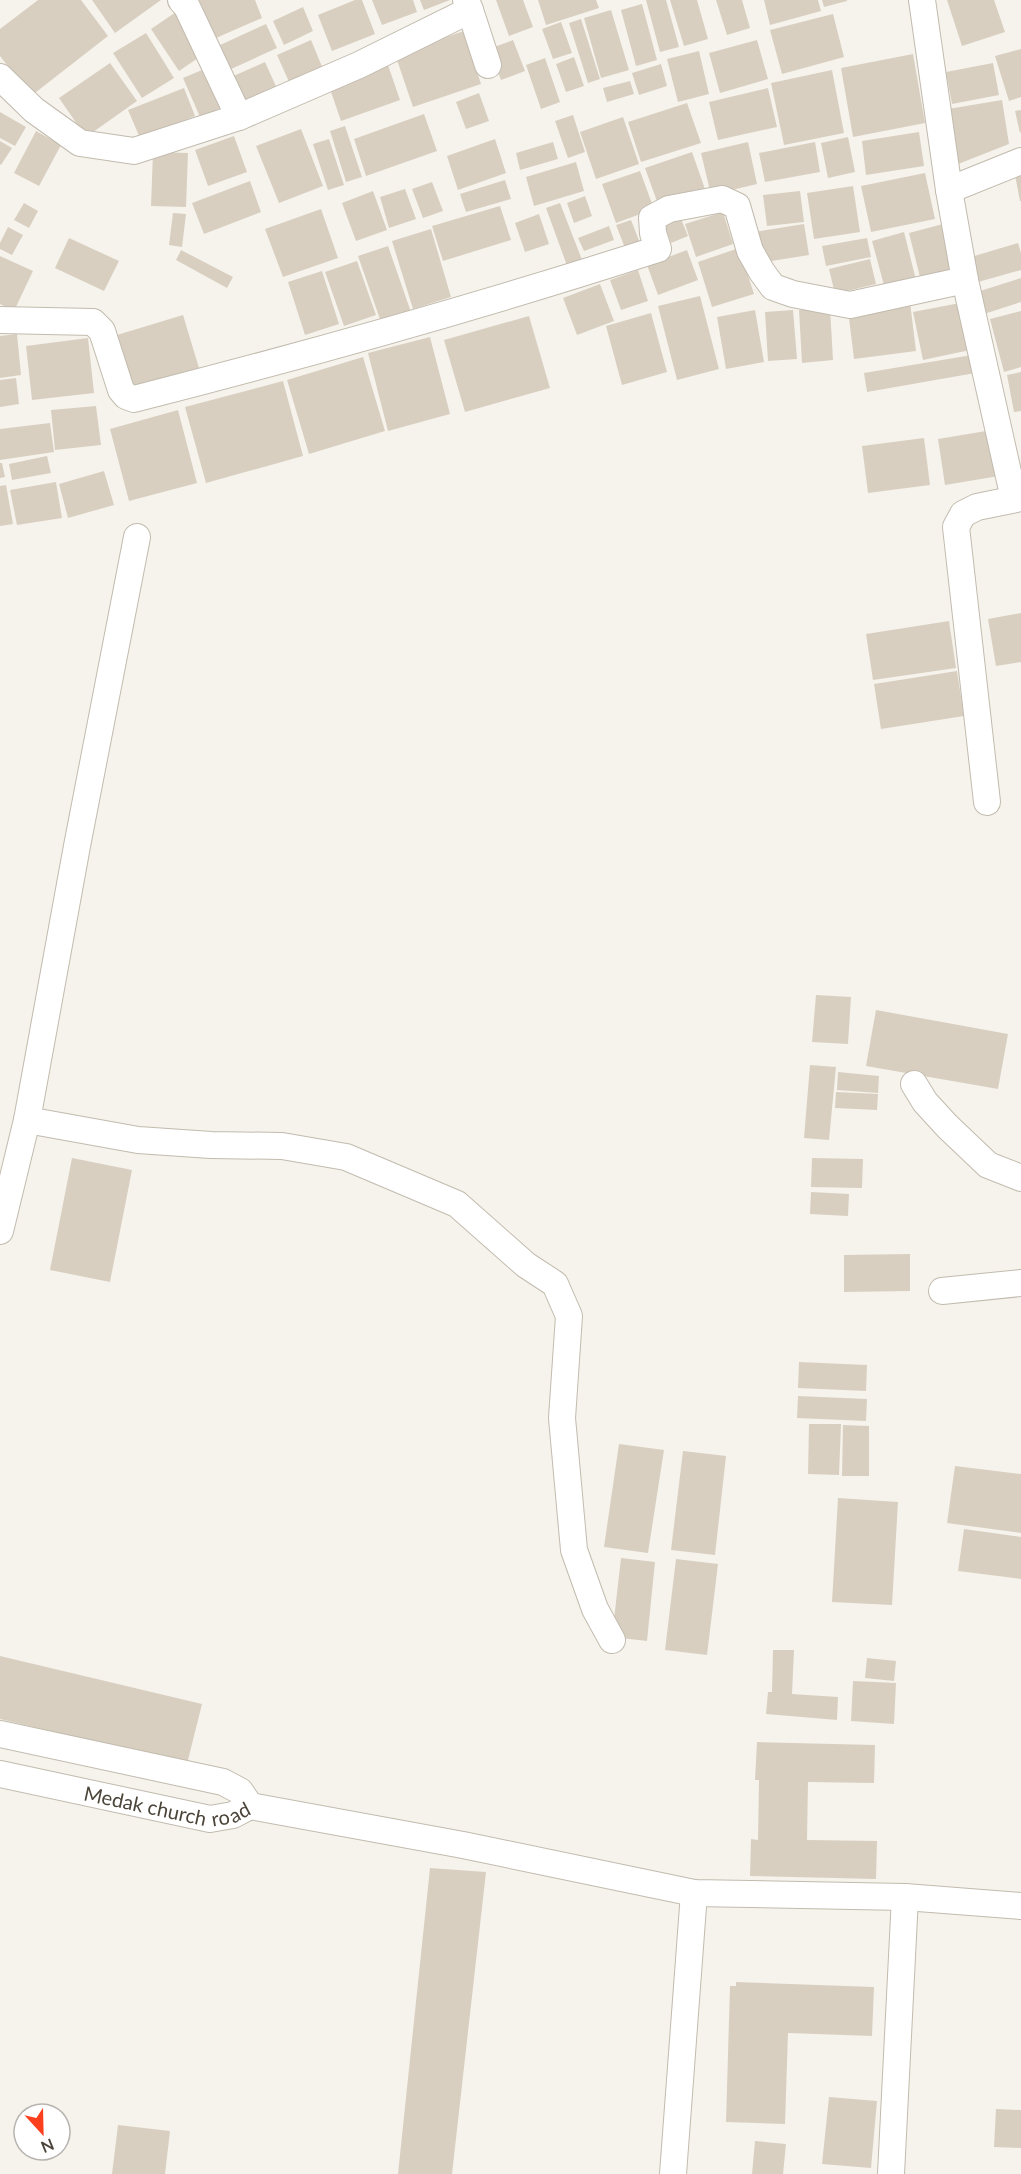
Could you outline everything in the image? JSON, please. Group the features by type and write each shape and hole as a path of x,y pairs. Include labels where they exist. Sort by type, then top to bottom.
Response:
{"street":[{"path":"181,0 187,7 239,117"},
{"path":"922,0 949,190 965,280 1018,499 977,507 963,514 956,527 987,802"},
{"path":"0,77 34,110 80,143 134,151 239,117 359,65 468,5 488,65"},
{"path":"949,190 1021,161"},
{"path":"0,320 93,322 102,331 121,390 134,399 302,356 526,291 658,249 653,233 652,218 669,210 722,200 737,206 750,251 773,287 793,294 850,305 965,280"},
{"path":"0,1231 27,1120 137,537"},
{"path":"914,1084 947,1126 988,1165 1021,1178"},
{"path":"27,1120 138,1140 211,1145 282,1146 346,1157 457,1204 526,1266 555,1284 569,1316 562,1418 574,1550 595,1609 612,1641"},
{"path":"942,1291 1021,1283"},
{"name":"Medak church road","path":"0,1734 223,1782 240,1791 249,1806 234,1815 210,1819 0,1774"},
{"path":"249,1806 463,1845 694,1893 905,1897 1021,1906"},
{"path":"673,2174 694,1893"},
{"path":"891,2174 905,1897"}],"building":[{"path":"38,0 81,0 108,36 31,96 0,56 0,29"},
{"path":"92,0 161,0 115,33"},
{"path":"199,0 255,0 262,18 216,38"},
{"path":"355,0 362,0 375,34 332,51 318,15"},
{"path":"372,0 413,0 417,12 382,25"},
{"path":"420,0 450,0 424,10"},
{"path":"496,0 523,0 533,27 509,36"},
{"path":"538,0 596,0 599,8 546,25"},
{"path":"646,0 666,0 679,47 660,52"},
{"path":"670,0 697,0 708,39 684,46"},
{"path":"716,0 742,0 750,28 727,35"},
{"path":"764,0 818,0 821,11 770,25"},
{"path":"822,0 847,0 847,1 824,7"},
{"path":"947,0 994,0 1005,32 962,46"},
{"path":"642,4 657,60 636,66 621,10"},
{"path":"303,7 313,31 284,45 273,21"},
{"path":"611,10 629,70 601,78 584,18"},
{"path":"176,12 204,54 179,71 151,29"},
{"path":"833,14 844,57 782,74 770,30"},
{"path":"581,19 600,79 588,83 569,23"},
{"path":"561,22 572,53 553,59 542,29"},
{"path":"266,24 277,48 229,70 218,46"},
{"path":"464,31 481,84 413,107 395,54"},
{"path":"146,33 174,78 142,98 113,53"},
{"path":"311,40 323,69 290,84 277,55"},
{"path":"513,40 525,71 501,80 489,49"},
{"path":"757,40 768,79 720,93 709,53"},
{"path":"1021,49 1021,97 1009,101 995,56"},
{"path":"699,51 709,94 678,102 667,59"},
{"path":"913,54 925,123 853,137 841,68"},
{"path":"574,57 584,86 566,92 556,64"},
{"path":"545,58 560,102 541,109 526,65"},
{"path":"265,62 279,93 243,109 229,78"},
{"path":"110,63 137,101 86,137 59,98"},
{"path":"993,63 999,95 952,104 946,72"},
{"path":"661,64 667,86 639,95 632,73"},
{"path":"388,65 400,100 341,121 329,86"},
{"path":"209,67 225,106 200,117 183,78"},
{"path":"832,70 844,133 784,145 771,83"},
{"path":"630,81 634,94 607,102 603,88"},
{"path":"184,88 195,116 140,138 128,110"},
{"path":"768,88 777,127 718,140 709,102"},
{"path":"479,93 489,121 466,129 456,102"},
{"path":"1002,100 1009,144 953,166 942,110"},
{"path":"687,103 701,143 641,162 628,122"},
{"path":"1021,110 1021,132 1020,133 1015,111"},
{"path":"0,112 26,127 15,146 0,138"},
{"path":"424,114 437,151 366,176 354,139"},
{"path":"573,115 585,152 568,158 555,121"},
{"path":"623,117 639,164 596,179 580,132"},
{"path":"345,126 362,177 346,182 330,131"},
{"path":"301,129 323,186 279,203 256,146"},
{"path":"36,131 61,145 39,186 14,173"},
{"path":"919,132 924,166 866,175 862,141"},
{"path":"234,136 247,172 208,186 195,150"},
{"path":"848,137 855,172 828,178 821,143"},
{"path":"329,139 344,185 328,190 313,144"},
{"path":"495,139 506,173 458,190 447,156"},
{"path":"0,141 12,148 1,165 0,164"},
{"path":"553,142 558,159 520,170 516,153"},
{"path":"748,142 757,184 711,195 701,153"},
{"path":"815,142 820,172 765,182 759,153"},
{"path":"153,152 188,153 186,207 151,206"},
{"path":"692,152 706,192 659,207 645,168"},
{"path":"576,162 584,191 534,206 526,177"},
{"path":"640,171 654,209 616,223 602,184"},
{"path":"925,173 935,219 871,232 861,186"},
{"path":"1021,174 1021,201 1020,201 1015,175"},
{"path":"505,180 511,199 466,212 460,194"},
{"path":"250,181 261,212 204,234 192,203"},
{"path":"432,182 443,211 423,218 412,189"},
{"path":"853,186 860,232 814,239 807,193"},
{"path":"405,189 416,219 389,228 380,197"},
{"path":"373,191 387,230 356,241 342,203"},
{"path":"800,191 804,222 767,226 763,195"},
{"path":"585,196 592,216 574,223 567,203"},
{"path":"24,203 38,211 29,228 14,220"},
{"path":"560,203 584,265 569,271 546,208"},
{"path":"500,206 511,240 443,261 432,226"},
{"path":"321,209 338,258 283,277 265,229"},
{"path":"723,212 733,244 696,257 685,224"},
{"path":"173,213 186,214 182,247 169,245"},
{"path":"539,214 549,244 525,252 515,223"},
{"path":"679,214 688,236 671,243 663,221"},
{"path":"631,220 640,243 625,248 616,225"},
{"path":"804,224 809,255 759,263 754,232"},
{"path":"943,224 956,273 921,281 909,233"},
{"path":"609,226 614,240 584,251 578,238"},
{"path":"8,227 23,235 12,255 0,249 0,243"},
{"path":"431,229 451,297 413,309 392,241"},
{"path":"904,232 916,280 885,289 872,241"},
{"path":"69,238 119,261 104,291 55,268"},
{"path":"867,238 871,257 826,266 822,246"},
{"path":"1018,243 1021,253 1021,270 978,282 971,257"},
{"path":"388,246 412,315 382,325 358,256"},
{"path":"739,248 754,294 712,307 698,262"},
{"path":"181,250 233,277 227,288 176,260"},
{"path":"687,250 698,280 658,295 647,265"},
{"path":"0,256 33,271 14,311 0,304"},
{"path":"870,259 876,284 835,294 829,269"},
{"path":"357,261 376,315 344,326 325,272"},
{"path":"638,270 648,301 621,310 610,280"},
{"path":"322,271 339,324 305,335 288,282"},
{"path":"1021,278 1021,302 984,314 977,292"},
{"path":"600,284 614,321 577,335 563,298"},
{"path":"700,296 719,369 677,380 658,306"},
{"path":"910,302 916,351 854,359 848,310"},
{"path":"965,302 975,349 923,360 913,312"},
{"path":"830,308 833,360 802,363 799,310"},
{"path":"755,310 764,362 726,369 717,317"},
{"path":"793,310 797,359 768,361 765,312"},
{"path":"1021,311 1021,367 1004,372 990,319"},
{"path":"651,313 667,372 622,385 606,326"},
{"path":"183,315 199,368 133,389 117,335"},
{"path":"529,316 550,388 465,412 444,340"},
{"path":"17,334 21,375 0,378 0,336"},
{"path":"430,337 450,414 388,431 368,353"},
{"path":"88,338 94,393 32,400 26,346"},
{"path":"978,354 981,372 867,392 864,373"},
{"path":"363,357 385,431 309,454 287,380"},
{"path":"1021,372 1021,411 1014,412 1007,375"},
{"path":"16,378 19,404 0,407 0,380"},
{"path":"283,381 303,456 206,483 185,407"},
{"path":"96,406 101,445 55,450 51,410"},
{"path":"178,410 197,483 129,501 110,429"},
{"path":"50,423 54,452 0,460 0,429"},
{"path":"992,430 999,476 945,485 938,439"},
{"path":"924,438 930,485 868,493 862,446"},
{"path":"47,456 51,473 12,480 9,464"},
{"path":"0,463 2,463 5,477 0,478"},
{"path":"104,471 114,505 68,518 59,484"},
{"path":"56,482 62,518 17,525 10,490"},
{"path":"6,485 13,524 0,526 0,486"},
{"path":"1021,613 1021,662 996,666 988,619"},
{"path":"949,621 956,668 873,680 866,634"},
{"path":"957,671 964,716 881,729 874,684"},
{"path":"816,995 851,997 848,1044 812,1042"},
{"path":"876,1010 1008,1034 998,1089 866,1066"},
{"path":"810,1065 836,1067 829,1140 804,1138"},
{"path":"838,1072 879,1076 878,1093 837,1090"},
{"path":"836,1092 878,1094 877,1110 835,1108"},
{"path":"72,1158 132,1170 110,1282 50,1270"},
{"path":"812,1158 863,1159 862,1188 811,1187"},
{"path":"811,1192 849,1194 848,1216 810,1214"},
{"path":"910,1254 910,1291 844,1292 844,1255"},
{"path":"799,1362 867,1365 866,1391 798,1388"},
{"path":"798,1396 867,1399 866,1421 797,1418"},
{"path":"809,1424 841,1424 839,1475 808,1474"},
{"path":"843,1425 869,1426 869,1476 842,1476"},
{"path":"619,1444 664,1450 648,1553 604,1547"},
{"path":"683,1451 726,1456 715,1555 671,1550"},
{"path":"955,1466 1021,1474 1021,1533 947,1523"},
{"path":"838,1498 898,1502 892,1605 832,1602"},
{"path":"964,1529 1021,1537 1021,1579 958,1571"},
{"path":"621,1558 655,1562 647,1641 612,1637"},
{"path":"676,1559 718,1564 707,1655 665,1650"},
{"path":"773,1650 794,1650 792,1694 838,1697 837,1720 766,1714 768,1692 772,1692"},
{"path":"0,1656 202,1704 187,1764 0,1719"},
{"path":"867,1658 896,1661 894,1681 865,1678"},
{"path":"853,1681 896,1683 894,1724 851,1721"},
{"path":"757,1742 875,1745 874,1783 808,1782 807,1840 877,1841 876,1879 750,1876 751,1839 758,1840 759,1780 755,1780"},
{"path":"430,1868 486,1872 452,2174 398,2174"},
{"path":"736,1982 874,1987 872,2036 788,2033 785,2124 726,2122 730,1986 736,1986"},
{"path":"829,2097 877,2101 871,2168 822,2164"},
{"path":"996,2109 1021,2110 1021,2148 994,2147"},
{"path":"118,2125 170,2131 165,2174 112,2174"},
{"path":"755,2141 786,2144 783,2174 752,2174"}]}
